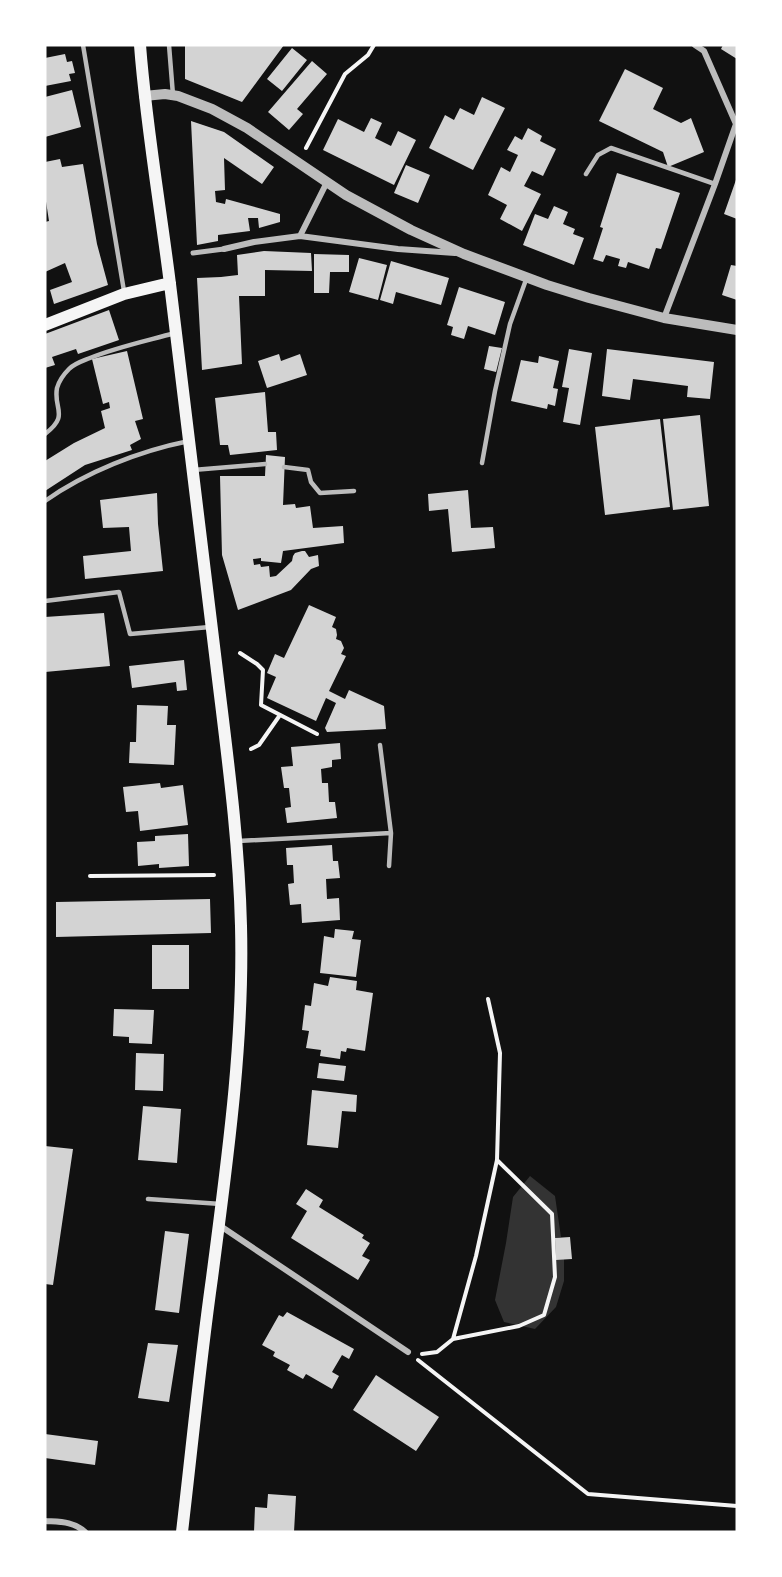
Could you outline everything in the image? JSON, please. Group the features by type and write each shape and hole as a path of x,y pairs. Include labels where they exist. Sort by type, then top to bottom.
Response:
{"main road":[{"path":"140,45 144,96 170,283 237,842 241,933 240,997 231,1112 182,1532"},
{"path":"45,325 124,294 170,283"}],"street":[{"path":"664,318 736,124 704,51 695,45"},
{"path":"144,96 165,94 198,102 247,128 346,195 411,230 464,254 589,298 664,318 737,330"},
{"path":"300,236 327,182"},
{"path":"193,253 300,236 398,249 464,254"},
{"path":"219,1224 410,1353"},
{"path":"45,1521 69,1523 79,1526 85,1532"}],"lane":[{"path":"83,45 124,294"},
{"path":"169,45 173,95"},
{"path":"586,174 598,155 611,148 715,184"},
{"path":"483,463 495,391 510,324 527,277"},
{"path":"45,434 57,421 60,412 58,385 69,369 106,352 175,333"},
{"path":"45,501 93,473 163,446 189,441"},
{"path":"193,471 266,464"},
{"path":"284,466 308,470 311,482 320,493 354,491"},
{"path":"45,601 119,592 130,634 212,627"},
{"path":"380,745 391,833 389,866"},
{"path":"237,842 391,833"},
{"path":"148,1199 221,1204"}],"path":[{"path":"299,162 345,74 368,55 374,45"},
{"path":"240,653 263,670 261,705 317,734"},
{"path":"251,749 259,745 280,715"},
{"path":"90,876 214,875"},
{"path":"453,1339 476,1256 497,1160 500,1053 488,999"},
{"path":"410,1353 437,1352 453,1339 519,1326 544,1314 555,1277 552,1214 497,1160"},
{"path":"410,1353 588,1494 737,1506"}],"shaded area":[{"path":"530,1176 555,1196 561,1237 555,1238 556,1260 564,1259 564,1281 556,1307 535,1329 504,1322 495,1300 513,1197"}],"building":[{"path":"185,45 284,45 242,102 185,79"},
{"path":"723,45 737,45 737,59 721,49"},
{"path":"292,48 307,60 282,91 267,79"},
{"path":"65,54 67,62 72,61 75,73 69,74 71,81 45,86 45,58"},
{"path":"312,61 327,74 297,109 303,114 289,130 268,112"},
{"path":"625,69 663,88 653,109 681,123 691,118 704,152 668,167 663,152 599,121"},
{"path":"72,90 81,127 45,137 45,97"},
{"path":"482,97 505,108 473,170 429,148 445,115 454,120 460,108 474,115"},
{"path":"371,118 382,123 375,138 391,146 398,131 416,140 394,185 323,150 338,119 364,132"},
{"path":"191,121 224,132 274,167 262,184 224,158 225,190 215,191 216,202 225,204 226,199 280,214 280,222 259,228 258,218 248,218 250,231 218,235 218,241 197,245"},
{"path":"528,128 542,136 540,141 556,149 543,176 532,171 524,186 541,194 522,231 500,219 507,205 488,195 501,167 510,172 518,155 507,150 515,136 522,140"},
{"path":"60,159 62,167 83,164 97,244 108,285 54,304 50,290 72,282 65,263 45,272 45,222 49,221 45,195 45,162"},
{"path":"406,165 430,175 418,203 394,193"},
{"path":"617,173 680,193 661,249 656,248 649,269 628,262 626,268 618,266 620,259 606,255 603,262 593,259 603,228 600,227"},
{"path":"737,177 737,219 724,214"},
{"path":"554,206 568,212 563,224 575,229 573,234 584,238 574,265 523,245 535,214 548,219"},
{"path":"264,251 311,253 312,271 265,270 265,296 239,296 242,364 202,370 197,278 238,275 237,255"},
{"path":"314,254 349,255 349,272 330,272 329,293 314,293"},
{"path":"359,258 387,265 378,300 349,292"},
{"path":"391,261 449,278 441,305 396,292 393,304 380,300"},
{"path":"731,265 737,266 737,300 722,295"},
{"path":"459,287 505,302 495,335 468,326 464,339 451,335 453,327 447,325"},
{"path":"109,310 119,340 78,354 76,349 52,357 55,365 45,368 45,334"},
{"path":"489,346 502,348 496,372 484,369"},
{"path":"569,349 592,353 580,425 563,422 569,388 562,387"},
{"path":"607,349 714,362 710,399 687,397 688,386 633,379 630,400 602,396"},
{"path":"127,351 143,419 135,421 141,439 130,445 132,450 85,465 45,491 45,461 105,428 101,411 110,408 109,402 103,404 92,359"},
{"path":"279,354 281,361 300,354 307,375 267,388 258,361"},
{"path":"539,356 559,361 553,388 558,389 555,406 548,404 547,409 511,401 521,360 538,363"},
{"path":"265,392 268,432 276,432 277,450 230,455 228,445 220,445 215,398"},
{"path":"700,415 709,506 673,510 663,419"},
{"path":"660,419 670,507 605,515 595,427"},
{"path":"266,455 285,457 283,505 295,504 296,508 310,506 313,528 343,526 344,543 283,551 281,563 261,561 261,558 253,559 254,565 269,566 270,577 276,576 292,561 295,553 302,551 305,551 309,557 318,555 319,566 311,569 291,590 238,610 222,555 220,476 265,476"},
{"path":"468,490 471,528 493,527 495,548 452,552 448,509 429,511 428,494"},
{"path":"157,493 163,571 85,579 83,556 131,551 129,527 103,528 100,500"},
{"path":"309,605 336,617 332,627 336,629 336,639 341,641 344,648 341,654 346,656 329,691 345,699 349,690 384,706 386,729 327,732 325,728 336,703 326,698 316,721 267,698 276,677 267,673 275,654 284,658"},
{"path":"104,613 110,666 45,672 45,617"},
{"path":"184,660 187,690 177,691 176,682 132,688 129,666"},
{"path":"137,705 168,706 167,725 176,725 174,765 129,763 130,742 136,742"},
{"path":"340,743 341,759 332,760 332,767 321,769 322,783 328,783 329,802 335,802 337,818 287,823 285,808 291,807 289,788 284,788 281,767 293,766 291,747"},
{"path":"160,783 161,788 183,785 188,825 140,831 138,811 126,812 123,787"},
{"path":"188,834 189,866 159,868 159,864 138,866 137,842 155,841 155,836"},
{"path":"332,845 333,861 338,861 340,878 326,879 327,899 339,898 340,920 302,923 301,904 290,905 288,884 294,883 293,865 287,865 286,848"},
{"path":"210,899 211,933 56,937 56,902"},
{"path":"335,929 354,931 352,939 361,940 356,977 320,973 324,936 334,938"},
{"path":"152,945 189,945 189,989 152,989"},
{"path":"330,977 357,981 356,990 373,993 365,1051 347,1048 346,1052 341,1051 340,1059 320,1056 321,1050 306,1048 309,1031 302,1030 305,1005 311,1006 314,983 328,986"},
{"path":"114,1009 154,1010 152,1044 129,1043 129,1037 113,1036"},
{"path":"136,1053 164,1054 163,1091 135,1090"},
{"path":"319,1063 346,1066 344,1081 317,1078"},
{"path":"312,1090 357,1095 356,1112 342,1111 338,1148 307,1145"},
{"path":"143,1106 181,1109 177,1163 138,1160"},
{"path":"45,1146 73,1149 53,1285 45,1284"},
{"path":"306,1189 323,1200 319,1207 364,1235 362,1238 370,1243 362,1256 370,1260 358,1280 291,1238 307,1211 296,1204"},
{"path":"165,1231 189,1234 179,1313 155,1310"},
{"path":"570,1237 572,1259 556,1260 555,1238"},
{"path":"287,1312 354,1349 349,1359 342,1355 332,1372 339,1376 332,1389 306,1374 303,1379 287,1370 290,1365 273,1356 275,1352 262,1345 279,1315 283,1317"},
{"path":"148,1343 178,1345 169,1402 138,1398"},
{"path":"376,1375 439,1417 416,1451 353,1410"},
{"path":"45,1434 98,1441 95,1465 45,1458"},
{"path":"268,1494 296,1496 294,1532 254,1532 255,1507 267,1508"}]}
